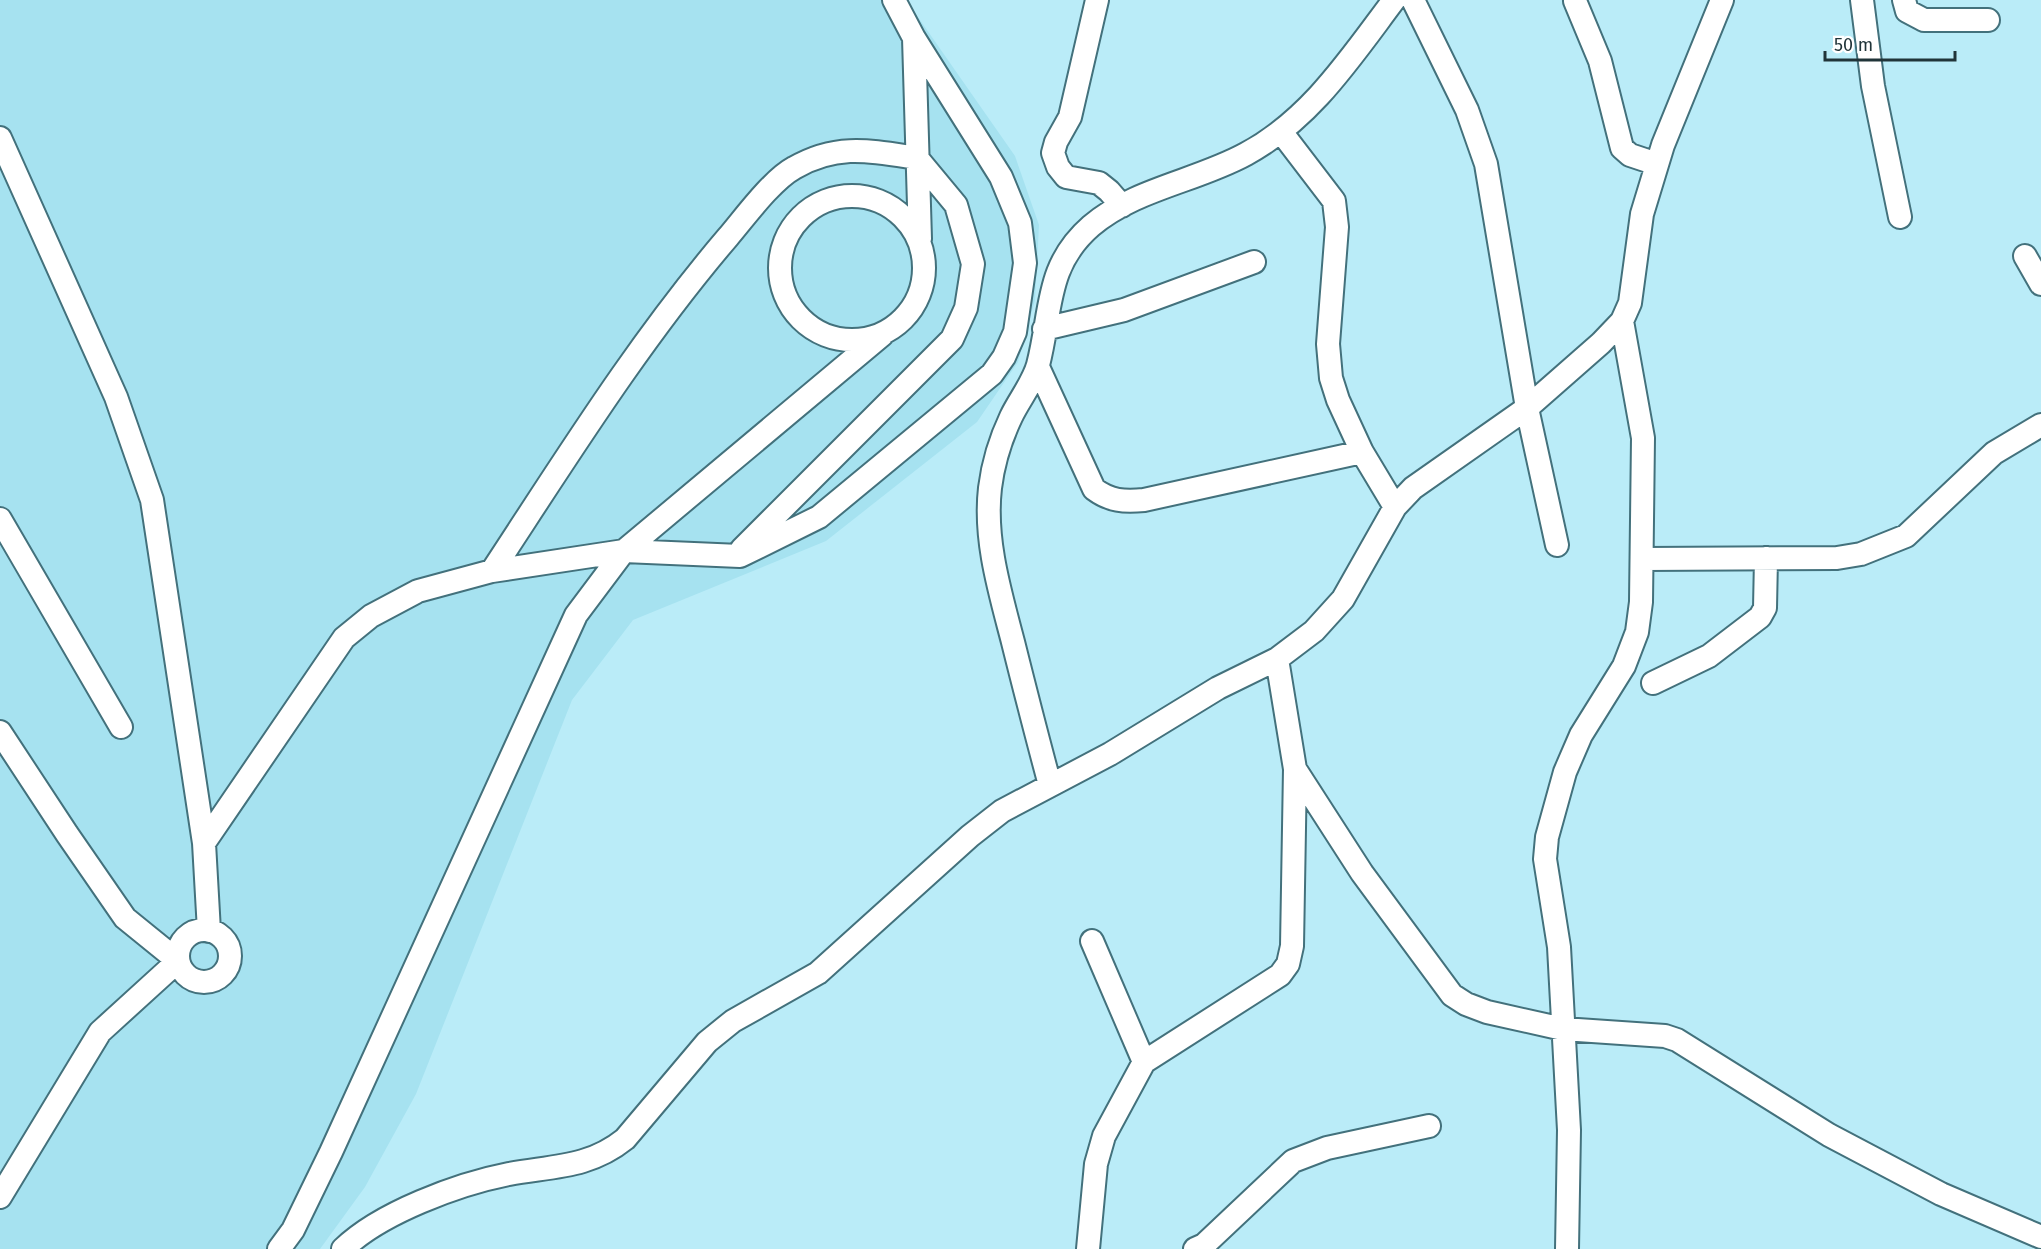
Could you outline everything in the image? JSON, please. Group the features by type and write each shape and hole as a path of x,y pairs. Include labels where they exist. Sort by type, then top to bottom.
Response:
{"street":[{"path":"204,843 344,638 371,616 418,591 492,572 624,551 740,556 819,517 992,374 1004,357 1015,332 1025,263 1020,223 1013,200 914,38 894,0"},
{"path":"1097,0 1070,117 1056,142 1053,153 1058,167 1066,177 1099,183 1109,190 1122,206"},
{"path":"1050,785 995,573 989,533 990,487 999,450 1011,418 1038,367 1055,277 1068,251 1091,226 1122,206 1245,155 1282,133 1313,105 1395,0"},
{"path":"1413,0 1467,110 1486,164 1527,408 1557,545"},
{"path":"344,1249 360,1233 393,1214 436,1197 506,1175 595,1159 611,1150 625,1138 707,1042 733,1021 818,973 970,836 1002,811 1110,754 1218,688 1277,659 1314,631 1343,599 1395,507 1413,488 1527,408 1601,343 1622,321 1630,303 1642,214 1657,164 1722,0"},
{"path":"1862,0 1873,86 1900,217"},
{"path":"1904,0 1907,11 1924,20 1988,20"},
{"path":"1575,1 1600,61 1622,148 1630,155 1657,164"},
{"path":"279,1249 293,1230 331,1152 576,615 624,551 905,318 921,294 926,267 920,239 914,38"},
{"path":"1282,133 1334,201 1337,227 1328,359 1338,400 1362,452 1395,507"},
{"path":"0,138 116,397 152,500 204,843 209,931"},
{"path":"492,572 633,357 697,273 765,195 793,168 834,151 855,148 917,158 956,205 973,264 966,308 952,339 735,556"},
{"path":"882,335 854,341 835,338 826,336 802,321 785,298 779,270 784,242 799,218 823,202 851,195 879,200 887,205 903,216 920,239"},
{"path":"2025,256 2041,284"},
{"path":"1044,329 1133,307 1254,262"},
{"path":"1567,1249 1569,1130 1559,947 1545,859 1547,837 1565,772 1581,735 1624,666 1637,632 1644,558 1643,438 1622,321"},
{"path":"1038,367 1094,489 1106,498 1124,502 1144,500 1362,452"},
{"path":"1644,558 1837,558 1862,554 1906,536 1994,453 2041,425"},
{"path":"0,519 121,726"},
{"path":"1653,683 1709,656 1760,617 1765,608 1766,558"},
{"path":"1088,1249 1096,1164 1104,1136 1144,1062 1280,975 1288,964 1292,946 1295,769 1277,659"},
{"path":"0,732 67,834 77,844 82,860 125,918 178,961"},
{"path":"1295,769 1362,873 1452,995 1466,1004 1487,1012 1563,1029 1665,1036 1688,1044 1828,1136 1941,1194 2041,1237"},
{"path":"199,930 209,931 219,935 230,952 230,962 218,979 198,982 182,970 178,961 178,951 182,941 199,930"},
{"path":"1092,941 1144,1062"},
{"path":"0,1197 100,1032 178,961"},
{"path":"1196,1249 1204,1245 1293,1161 1327,1148 1428,1126"}],"shaded area":[{"path":"0,0 906,0 1015,156 1039,225 1035,300 1018,362 977,422 826,541 633,620 572,700 416,1094 365,1187 320,1249 0,1249"}]}
